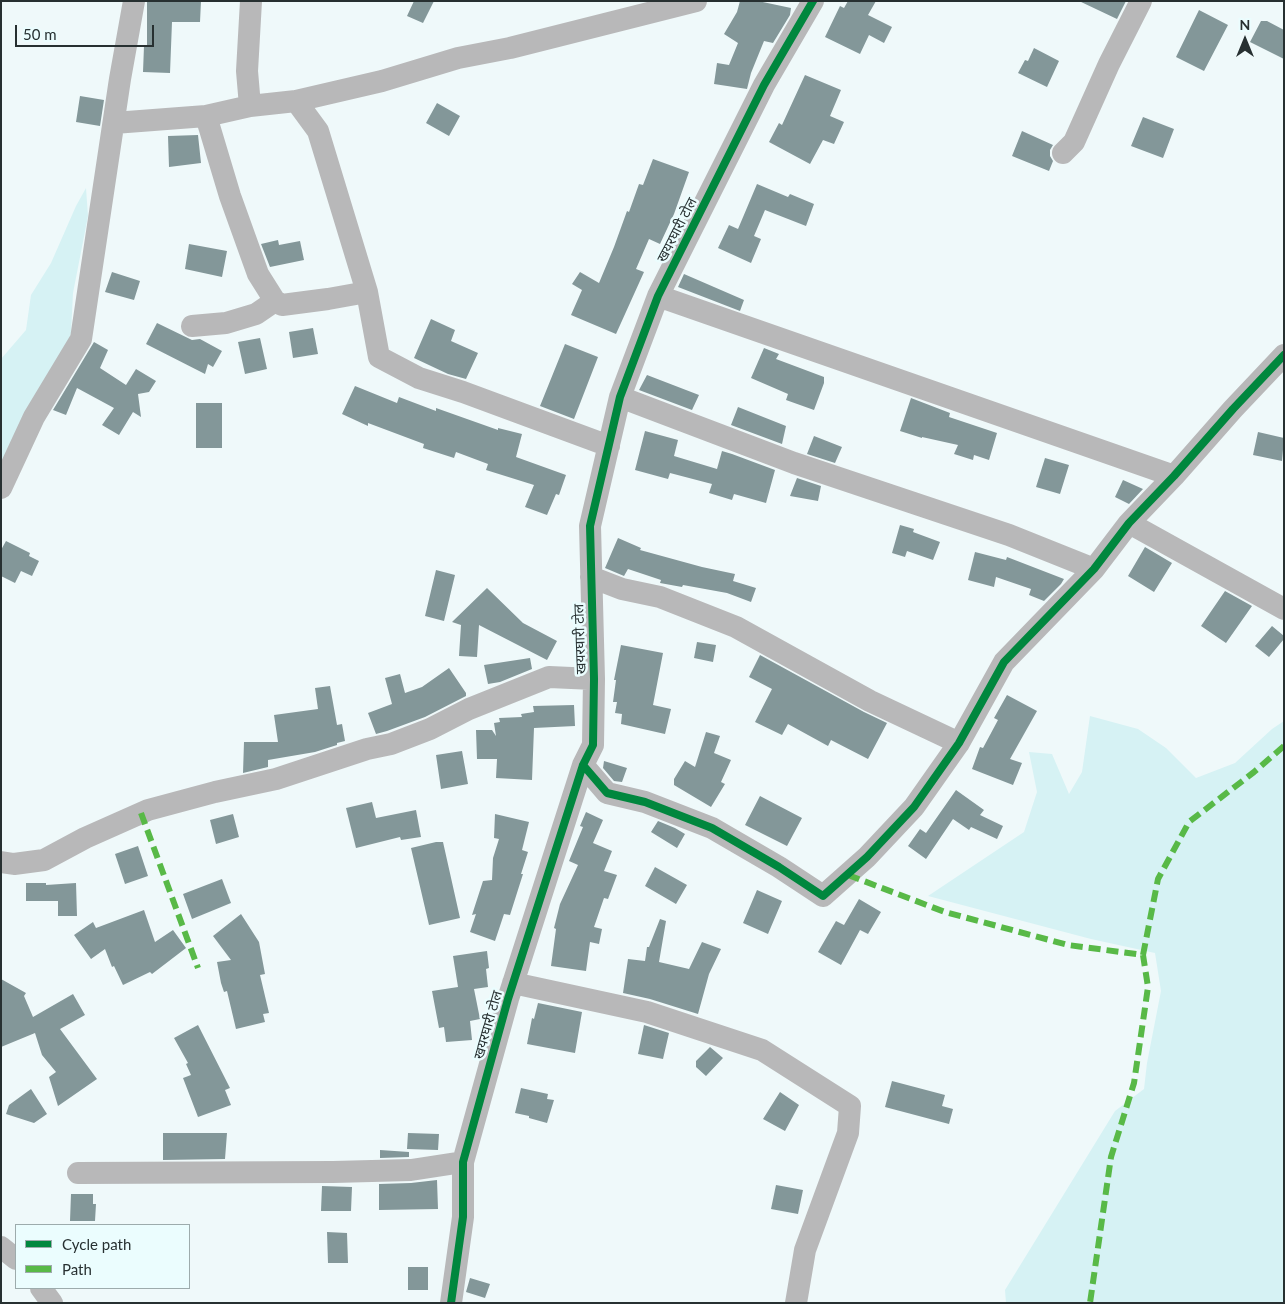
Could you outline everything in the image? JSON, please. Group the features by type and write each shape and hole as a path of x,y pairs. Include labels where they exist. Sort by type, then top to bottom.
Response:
{"street":[{"path":"1,488 34,417 81,339 120,79 134,1"},
{"path":"250,106 247,71 251,1"},
{"path":"114,124 206,116 250,106 296,101 382,81 458,58 510,48 696,1"},
{"name":"खयरघारी टोल","path":"451,1303 463,1216 463,1162 513,982 583,765 593,745 594,679 590,526 620,397 658,296 764,85 813,1"},
{"path":"1063,153 1074,142 1109,64 1141,1"},
{"path":"296,101 318,131 367,292 379,358 419,378 463,392 608,446"},
{"path":"206,116 230,196 258,274 275,301 282,305 328,300 367,292"},
{"path":"658,296 1174,476"},
{"path":"192,326 226,323 256,314 275,301"},
{"path":"583,765 607,793 645,802 712,828 779,867 823,896 867,857 914,807 959,743 1004,662 1094,569 1129,523 1284,355"},
{"path":"620,397 794,463 1009,535 1094,569"},
{"path":"1129,523 1284,609"},
{"path":"591,577 622,589 660,597 736,627 870,701 959,743"},
{"path":"1,862 14,864 44,860 85,838 148,810 215,792 276,779 367,748 391,744 430,729 469,709 549,677 594,679"},
{"path":"513,982 647,1012 762,1050 850,1106 848,1133 805,1250 796,1303"},
{"path":"78,1173 411,1170 463,1162"},
{"path":"1,1247 15,1258"},
{"path":"42,1289 52,1303"}],"shaded area":[{"path":"86,188 88,216 73,293 71,333 67,351 1,467 1,359 26,330 31,295 51,263"},
{"path":"1090,716 1138,729 1166,748 1196,778 1235,763 1272,729 1284,721 1284,1303 1006,1303 1005,1290 1115,1111 1144,1089 1161,991 1155,953 1091,939 928,896 1024,832 1037,792 1029,752 1052,754 1069,794 1082,772"}],"building":[{"path":"147,1 201,1 200,22 172,22 170,73 143,72 144,46 147,47"},
{"path":"414,1 434,1 423,23 407,16"},
{"path":"740,1 758,1 791,8 790,15 773,43 764,41 751,73 747,89 714,84 717,63 729,65 738,43 724,34 737,12"},
{"path":"848,1 876,1 868,15 892,27 884,43 869,35 860,54 825,37 840,6 844,8"},
{"path":"1079,1 1126,1 1117,19"},
{"path":"1199,10 1228,25 1204,71 1176,57"},
{"path":"1261,21 1267,21 1284,30 1284,59 1250,42"},
{"path":"1034,48 1059,61 1047,87 1018,73 1025,60 1028,61"},
{"path":"805,75 841,90 830,116 844,122 834,144 823,140 810,164 769,142 779,123 782,125"},
{"path":"80,96 104,100 100,126 76,122"},
{"path":"437,103 460,116 449,136 426,123"},
{"path":"1143,117 1174,129 1163,158 1131,146"},
{"path":"1022,131 1053,145 1050,150 1050,156 1053,161 1049,171 1012,156"},
{"path":"198,135 201,163 169,167 168,136"},
{"path":"653,159 689,172 674,214 660,244 649,239 636,269 644,272 616,334 571,315 582,290 572,284 580,272 599,283 627,211 629,212 639,184 643,185"},
{"path":"757,184 788,197 790,194 814,204 806,226 765,210 754,236 761,239 751,263 718,248 729,225 738,229"},
{"path":"278,240 279,245 300,241 304,260 270,267 261,244"},
{"path":"189,244 227,251 222,277 185,269"},
{"path":"112,272 140,281 134,300 105,292"},
{"path":"684,274 744,300 740,311 678,287"},
{"path":"431,319 455,330 451,341 478,353 466,379 448,374 414,358"},
{"path":"157,323 192,340 200,339 222,351 213,367 208,364 205,374 146,344"},
{"path":"313,328 318,354 293,358 289,332"},
{"path":"260,338 267,369 245,374 238,342"},
{"path":"94,342 108,350 100,368 126,385 136,369 156,381 149,392 138,394 141,417 133,412 119,435 102,425 114,408 77,388 66,415 53,410"},
{"path":"565,344 598,357 574,419 540,406"},
{"path":"764,348 779,354 776,359 824,377 824,383 814,410 786,400 788,394 751,378"},
{"path":"647,375 699,395 692,410 639,390"},
{"path":"355,386 397,403 399,397 436,411 436,408 498,430 498,428 522,434 516,457 566,475 559,495 556,494 547,515 525,507 534,485 486,470 488,464 456,452 454,458 423,448 424,444 368,423 368,426 342,414"},
{"path":"911,398 950,413 949,417 997,433 989,460 974,455 973,460 954,454 958,445 922,438 900,431"},
{"path":"196,403 222,403 222,448 196,448"},
{"path":"738,407 786,426 782,444 731,425"},
{"path":"645,431 678,440 674,456 717,469 722,451 775,470 766,503 734,494 732,500 709,493 712,484 670,473 668,479 635,470"},
{"path":"1258,432 1284,438 1282,461 1253,455"},
{"path":"814,436 842,447 835,463 807,454"},
{"path":"1045,458 1069,465 1060,494 1036,487"},
{"path":"797,478 821,486 818,501 790,496"},
{"path":"1123,480 1143,489 1129,504 1115,497"},
{"path":"900,525 914,529 913,532 940,542 933,560 907,551 905,557 892,553"},
{"path":"618,538 641,548 640,550 735,574 733,581 756,588 751,602 727,593 660,583 661,580 628,569 624,576 605,568"},
{"path":"6,541 30,553 29,556 39,561 32,576 21,571 15,583 1,576 1,550"},
{"path":"1145,547 1172,563 1154,592 1128,576"},
{"path":"975,552 1006,560 1007,557 1064,579 1044,601 1029,595 1031,589 996,577 994,587 968,580"},
{"path":"436,570 455,575 444,621 425,616"},
{"path":"487,588 523,623 557,641 547,660 479,625 477,657 459,656 461,625 452,622"},
{"path":"1225,591 1252,606 1226,643 1201,626"},
{"path":"1272,626 1284,636 1284,639 1269,657 1255,646"},
{"path":"697,642 716,645 713,662 694,658"},
{"path":"621,645 663,653 653,705 671,709 665,734 621,724 622,714 615,713 617,702 613,702 616,680 614,680"},
{"path":"760,655 887,723 868,759 831,740 828,746 788,724 782,735 755,722 772,689 749,677"},
{"path":"530,658 532,669 500,682 488,684 484,665"},
{"path":"449,668 466,693 466,696 425,717 376,734 368,713 392,704 385,678 400,674 405,693 422,687"},
{"path":"330,686 337,725 342,724 345,741 315,752 268,760 268,767 243,773 244,742 278,742 274,715 318,709 315,688"},
{"path":"1007,695 1037,711 1010,759 1022,763 1013,785 972,769 980,747 983,748 998,720 994,718"},
{"path":"574,705 575,726 534,728 532,780 496,778 497,759 477,759 476,730 492,730 496,736 494,723 500,722 499,718 522,717 521,714 534,712 533,706"},
{"path":"706,732 720,736 714,753 731,760 721,782 725,784 711,807 674,785 674,779 685,761 695,767"},
{"path":"462,751 468,784 441,789 436,755"},
{"path":"604,761 627,768 622,782 614,781 603,768"},
{"path":"956,790 984,810 980,815 1003,826 997,839 971,827 969,830 953,819 926,859 908,846 920,829 926,833"},
{"path":"760,796 802,818 787,846 745,825"},
{"path":"372,802 376,818 416,810 421,837 401,840 400,837 356,848 346,808"},
{"path":"586,812 603,820 593,843 612,851 604,871 617,875 608,899 604,898 594,927 602,929 599,944 590,942 586,971 551,966 556,929 554,928 560,904 578,865 569,861 583,827 580,826"},
{"path":"233,814 239,837 216,844 210,820"},
{"path":"495,814 529,822 522,850 528,852 521,874 523,874 510,915 504,914 495,941 470,932 476,914 472,915 483,881 492,880 493,858 499,839 494,838"},
{"path":"658,821 685,834 677,848 651,832"},
{"path":"443,842 460,918 429,925 411,848"},
{"path":"138,846 148,876 125,884 115,854"},
{"path":"655,867 687,885 676,904 645,886"},
{"path":"222,879 231,903 192,919 183,894"},
{"path":"26,883 46,883 46,885 76,883 77,916 58,916 58,901 26,901"},
{"path":"757,890 782,901 768,934 743,923"},
{"path":"859,899 881,912 868,934 860,930 841,965 818,952 836,921 844,925"},
{"path":"144,910 155,942 173,930 186,948 152,974 150,972 123,985 114,966 112,967 105,949 91,959 74,935 93,922 96,928"},
{"path":"241,914 259,942 265,974 260,975 269,1013 263,1014 265,1022 236,1029 227,991 224,992 221,983 217,962 231,960 213,936"},
{"path":"660,919 666,921 659,962 689,969 702,942 721,949 709,974 698,1014 650,999 623,993 628,959 645,961 647,947 649,947"},
{"path":"487,951 489,968 486,969 488,987 474,989 480,1019 470,1021 472,1040 446,1042 444,1027 439,1028 432,991 458,987 453,956"},
{"path":"1,979 26,993 24,996 33,1017 73,994 85,1015 60,1029 97,1079 58,1106 49,1077 56,1072 42,1055 35,1033 1,1047"},
{"path":"538,1003 582,1012 575,1053 527,1044 532,1018 534,1019"},
{"path":"198,1025 230,1088 225,1090 231,1105 198,1117 183,1078 191,1075 186,1064 188,1063 174,1038"},
{"path":"644,1025 669,1033 663,1059 638,1054"},
{"path":"710,1047 723,1058 706,1076 696,1067 696,1061"},
{"path":"892,1081 945,1095 942,1106 953,1109 949,1124 885,1107"},
{"path":"521,1088 548,1094 547,1099 554,1100 547,1123 515,1113"},
{"path":"31,1089 47,1114 34,1123 6,1114 9,1105"},
{"path":"780,1092 799,1105 785,1131 763,1119"},
{"path":"163,1133 227,1133 225,1159 163,1160"},
{"path":"408,1133 439,1134 438,1150 407,1149"},
{"path":"380,1150 409,1152 409,1157 380,1158"},
{"path":"437,1180 438,1209 379,1210 379,1184"},
{"path":"776,1185 803,1190 798,1214 771,1209"},
{"path":"322,1186 352,1187 351,1211 321,1211"},
{"path":"71,1194 93,1194 93,1204 96,1204 95,1221 70,1221"},
{"path":"327,1232 347,1233 348,1263 328,1263"},
{"path":"408,1267 428,1267 428,1290 408,1290"},
{"path":"470,1278 490,1284 485,1298 466,1292"}],"marked path":[{"path":"1143,955 1158,879 1189,822 1254,772 1284,746"},
{"path":"141,813 198,968"},
{"path":"848,875 945,912 1068,945 1143,955 1148,987 1134,1083 1111,1157 1090,1303"}],"cycle path":[{"path":"451,1303 463,1217 463,1162 508,999 583,765 593,745 594,679 590,526 620,397 658,296 764,85 813,1"},
{"path":"583,765 607,793 645,802 712,828 779,867 823,896 867,857 914,807 959,743 1004,662 1094,569 1129,523 1284,355"}]}
